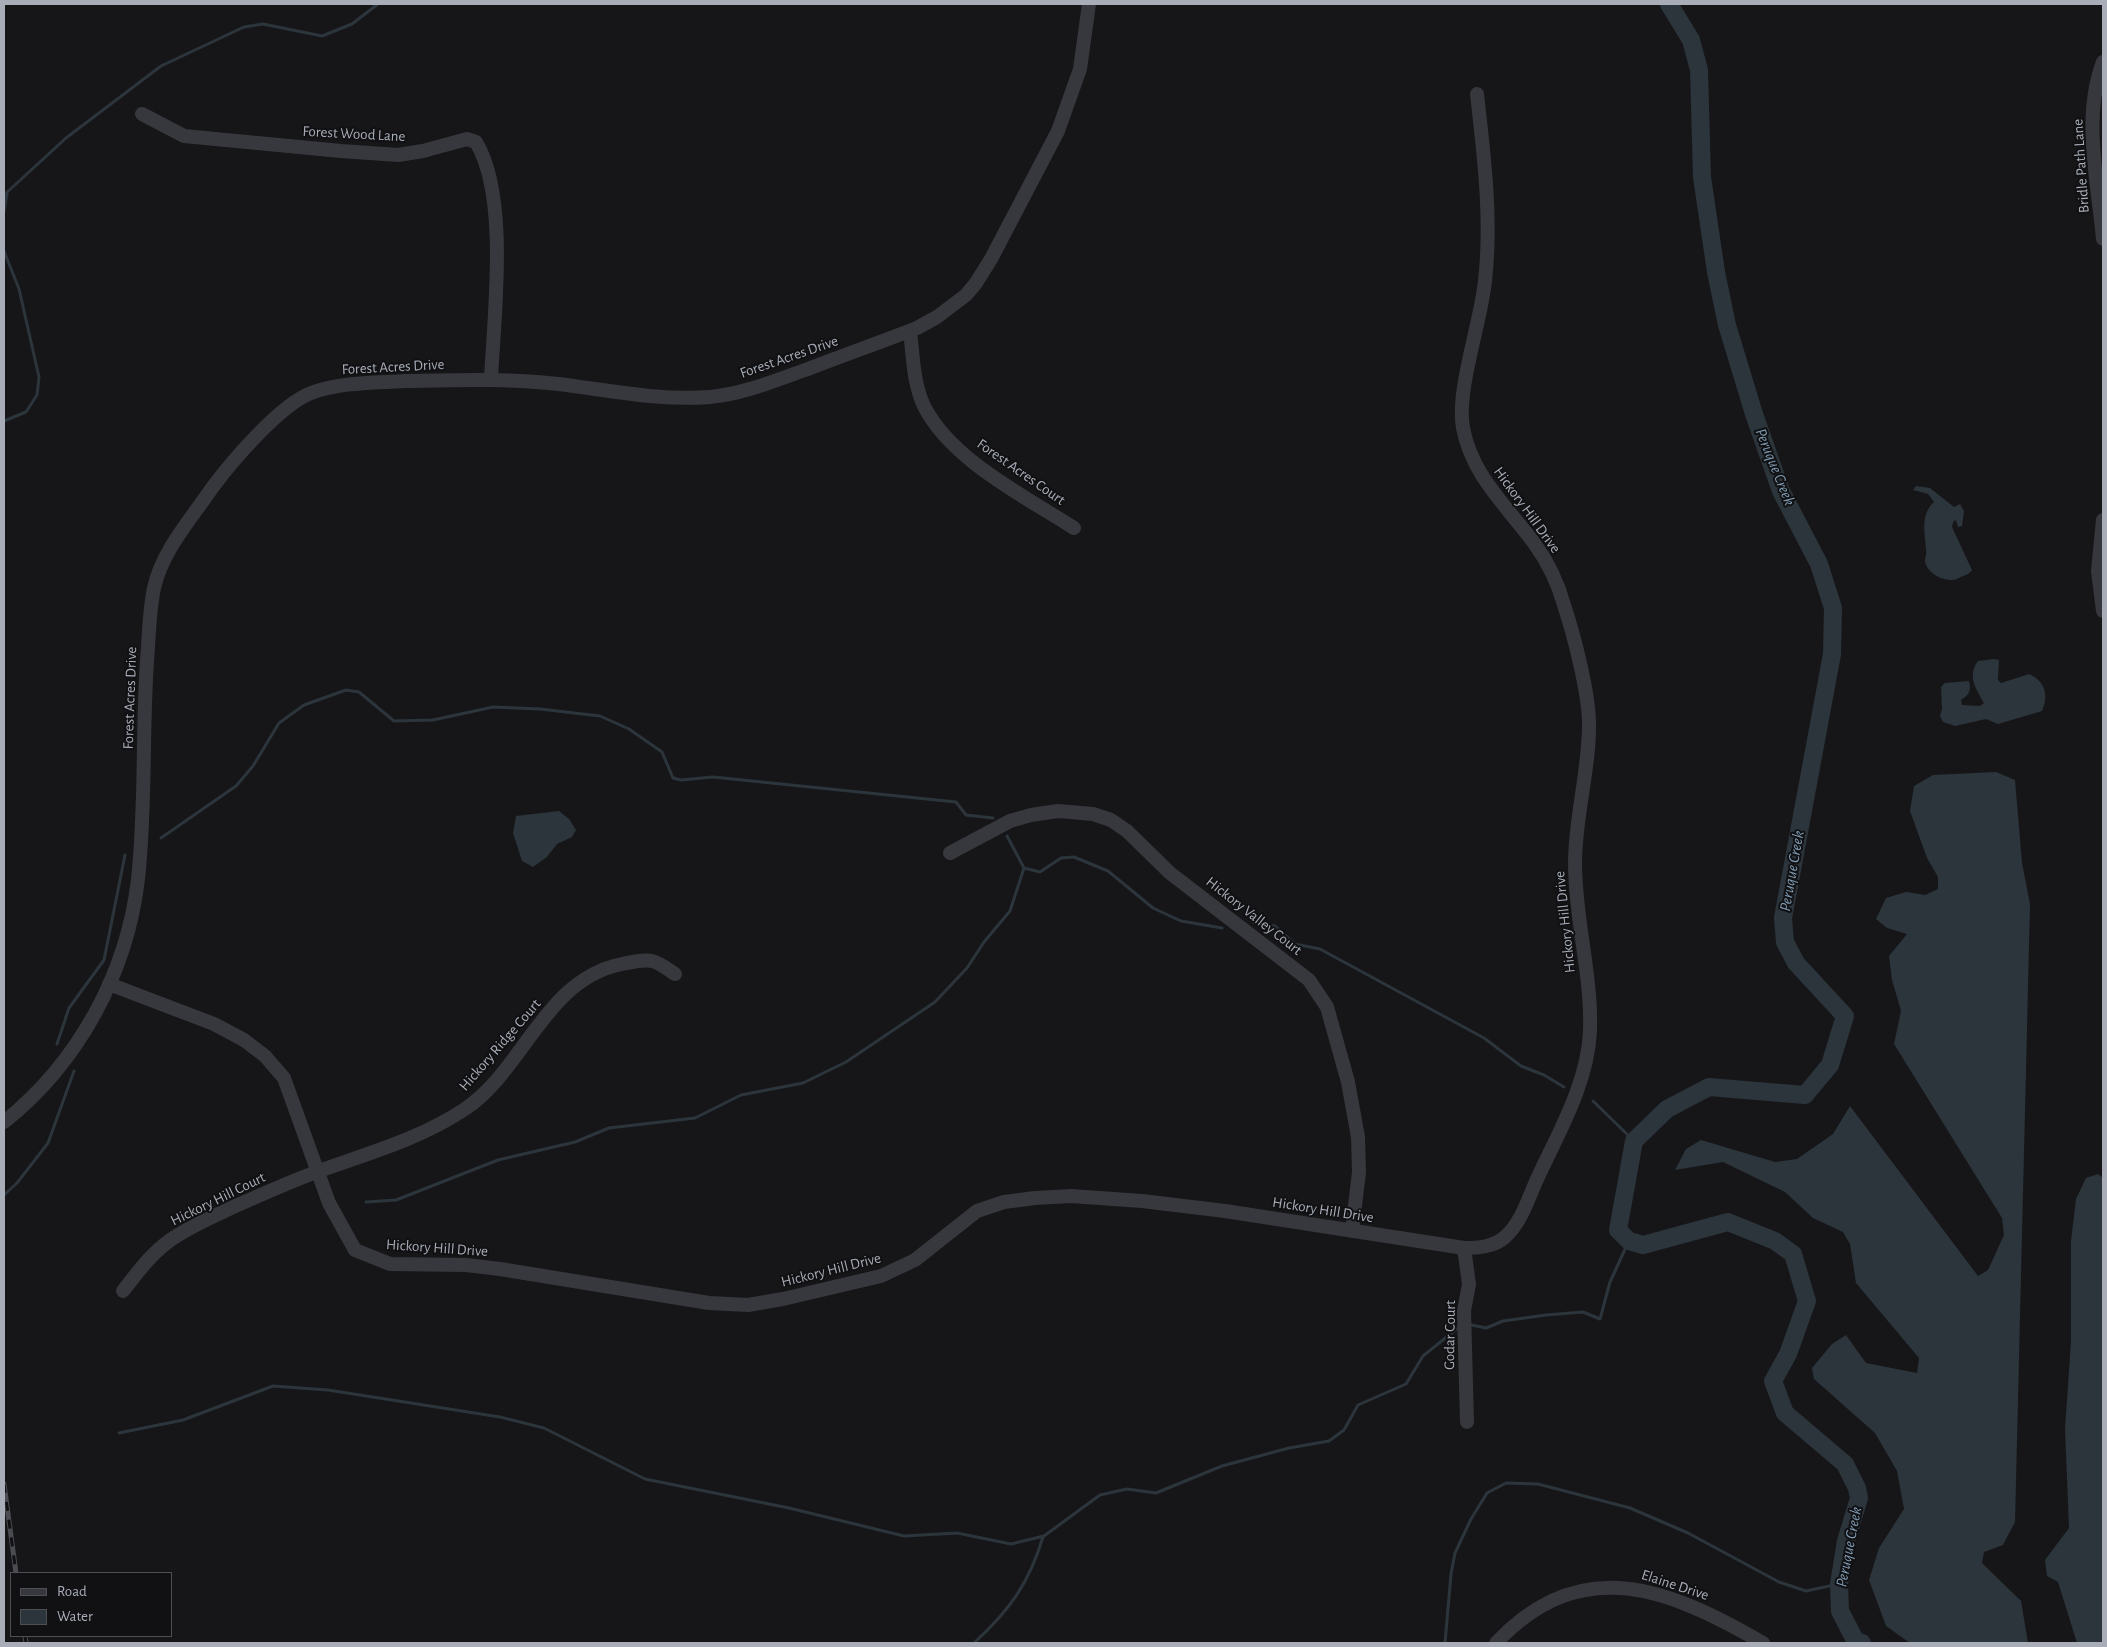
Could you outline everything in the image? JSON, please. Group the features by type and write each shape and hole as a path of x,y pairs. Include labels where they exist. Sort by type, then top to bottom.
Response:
{"street":[{"name":"Forest Acres Drive","path":"4,1122 43,1086 66,1060 83,1034 109,984 126,936 138,882 143,798 146,675 154,587 162,564 177,538 226,469 282,412 308,394 333,387 371,383 491,379 555,384 651,396 727,395 755,388 910,330 937,317 966,295 991,259 1058,131 1080,69 1089,4"},
{"name":"Bridle Path Lane","path":"2103,62 2095,90 2092,129 2103,239"},
{"name":"Hickory Hill Drive","path":"109,984 214,1024 244,1040 265,1056 284,1078 317,1172 344,1233 355,1250 390,1264 466,1265 709,1303 748,1305 783,1299 881,1276 914,1260 977,1211 1004,1202 1071,1196 1142,1201 1225,1211 1464,1248 1494,1244 1505,1237 1519,1219 1561,1126 1581,1076 1590,1035 1590,1009 1575,892 1575,858 1589,721 1586,695 1564,605 1552,572 1536,545 1482,477 1469,454 1462,424 1463,398 1485,280 1486,200 1477,94"},
{"name":"Forest Wood Lane","path":"142,114 184,136 341,151 398,155 423,152 468,140 476,142 486,157 497,243 491,379"},
{"name":"Forest Acres Court","path":"910,330 915,377 924,406 941,430 960,450 989,474 1074,528"},
{"path":"2103,520 2098,571 2103,611"},
{"name":"Hickory Valley Court","path":"950,853 1010,821 1031,815 1058,811 1093,814 1111,820 1128,831 1170,873 1309,980 1327,1007 1348,1082 1358,1137 1359,1172 1352,1231"},
{"name":"Hickory Ridge Court","path":"317,1172 414,1138 445,1122 468,1107 502,1072 573,986 591,975 615,965 635,961 653,961 675,974"},
{"name":"Hickory Hill Court","path":"123,1291 147,1260 168,1242 193,1225 317,1172"},
{"name":"Godar Court","path":"1464,1248 1469,1284 1464,1311 1468,1422"},
{"name":"Elaine Drive","path":"1496,1643 1528,1616 1564,1596 1593,1589 1625,1587 1677,1600 1714,1615 1763,1643"}],"water":[{"path":"1916,486 1930,488 1954,507 1960,504 1964,511 1962,526 1958,527 1956,520 1953,522 1952,527 1972,570 1968,574 1954,580 1949,580 1934,574 1927,566 1925,561 1925,518 1934,502 1928,494 1913,490"},
{"path":"1999,660 1998,680 2001,683 2029,674 2039,680 2045,694 2042,711 1998,724 1986,719 1955,726 1943,722 1940,716 1942,709 1941,687 1945,683 1969,681 1969,692 1961,700 1962,705 1980,706 1984,703 1974,682 1973,672 1978,661"},
{"path":"1996,772 2015,780 2022,863 2030,904 2015,1522 2003,1545 1984,1552 1982,1563 2021,1601 2028,1643 1910,1643 1886,1626 1869,1580 1879,1548 1904,1509 1897,1471 1875,1433 1814,1379 1812,1368 1832,1344 1846,1335 1866,1363 1917,1373 1919,1358 1856,1283 1850,1244 1843,1232 1813,1218 1785,1192 1723,1162 1675,1170 1686,1149 1701,1140 1775,1162 1797,1159 1833,1134 1850,1106 1978,1276 1988,1270 2004,1235 2002,1218 1894,1044 1901,1011 1892,980 1889,956 1907,934 1887,928 1876,919 1886,898 1906,892 1925,895 1938,889 1938,877 1927,858 1910,811 1914,786 1933,775"},
{"path":"559,811 569,819 576,830 572,837 557,844 547,857 533,867 522,861 513,833 516,816"},
{"path":"2098,1174 2103,1178 2103,1643 2077,1643 2058,1582 2047,1576 2045,1560 2069,1528 2065,1429 2071,1341 2071,1241 2076,1199 2086,1178"}],"waterway":[{"path":"4,195 66,138 161,66 244,27 263,24 322,36 352,24 378,4"},
{"name":"Peruque Creek","path":"1669,4 1691,40 1699,70 1702,177 1716,272 1727,325 1754,414 1781,491 1819,564 1833,608 1832,654 1783,918 1785,942 1796,963 1845,1016 1830,1065 1805,1095 1709,1087 1667,1109 1634,1141 1618,1230 1629,1241 1643,1245 1728,1222 1775,1241 1793,1254 1807,1301 1788,1354 1773,1381 1785,1413 1845,1464 1857,1488 1859,1498 1846,1541 1839,1584 1840,1611 1856,1642 1862,1643"},
{"path":"4,211 7,194"},
{"path":"4,251 19,289 39,377 37,395 26,412 4,421"},
{"path":"161,838 236,786 253,766 279,723 304,705 346,690 359,692 394,721 433,720 493,707 540,709 600,716 629,729 662,752 673,778 681,780 713,777 956,802 966,815 993,818"},
{"path":"366,1202 396,1200 498,1160 575,1142 609,1128 695,1118 741,1095 803,1083 846,1062 935,1002 967,968 984,942 1010,911 1024,868 1007,836"},
{"path":"57,1044 69,1008 104,960 125,855"},
{"path":"1024,868 1040,872 1061,858 1074,857 1108,871 1153,908 1181,921 1222,928"},
{"path":"1254,923 1275,926 1295,944 1320,949 1484,1038 1521,1066 1544,1075 1564,1087"},
{"path":"4,1195 17,1183 48,1143 74,1071"},
{"path":"1593,1101 1634,1141"},
{"path":"1467,1324 1486,1328 1503,1321 1583,1312 1600,1319 1610,1282 1627,1245 1618,1230"},
{"path":"119,1433 183,1420 273,1386 328,1390 500,1417 544,1428 645,1479 789,1508 904,1536 957,1533 1011,1544 1044,1536 1100,1495 1127,1489 1156,1493 1222,1466 1289,1448 1329,1441 1344,1430 1358,1405 1406,1384 1423,1356 1459,1327"},
{"path":"1445,1643 1451,1574 1455,1553 1471,1519 1487,1493 1506,1483 1538,1484 1630,1508 1688,1533 1779,1582 1806,1591 1839,1584"},
{"path":"974,1643 998,1619 1017,1595 1025,1582 1043,1537"}],"railway":[{"path":"4,1484 16,1572"},
{"path":"25,1637 26,1643"}]}
